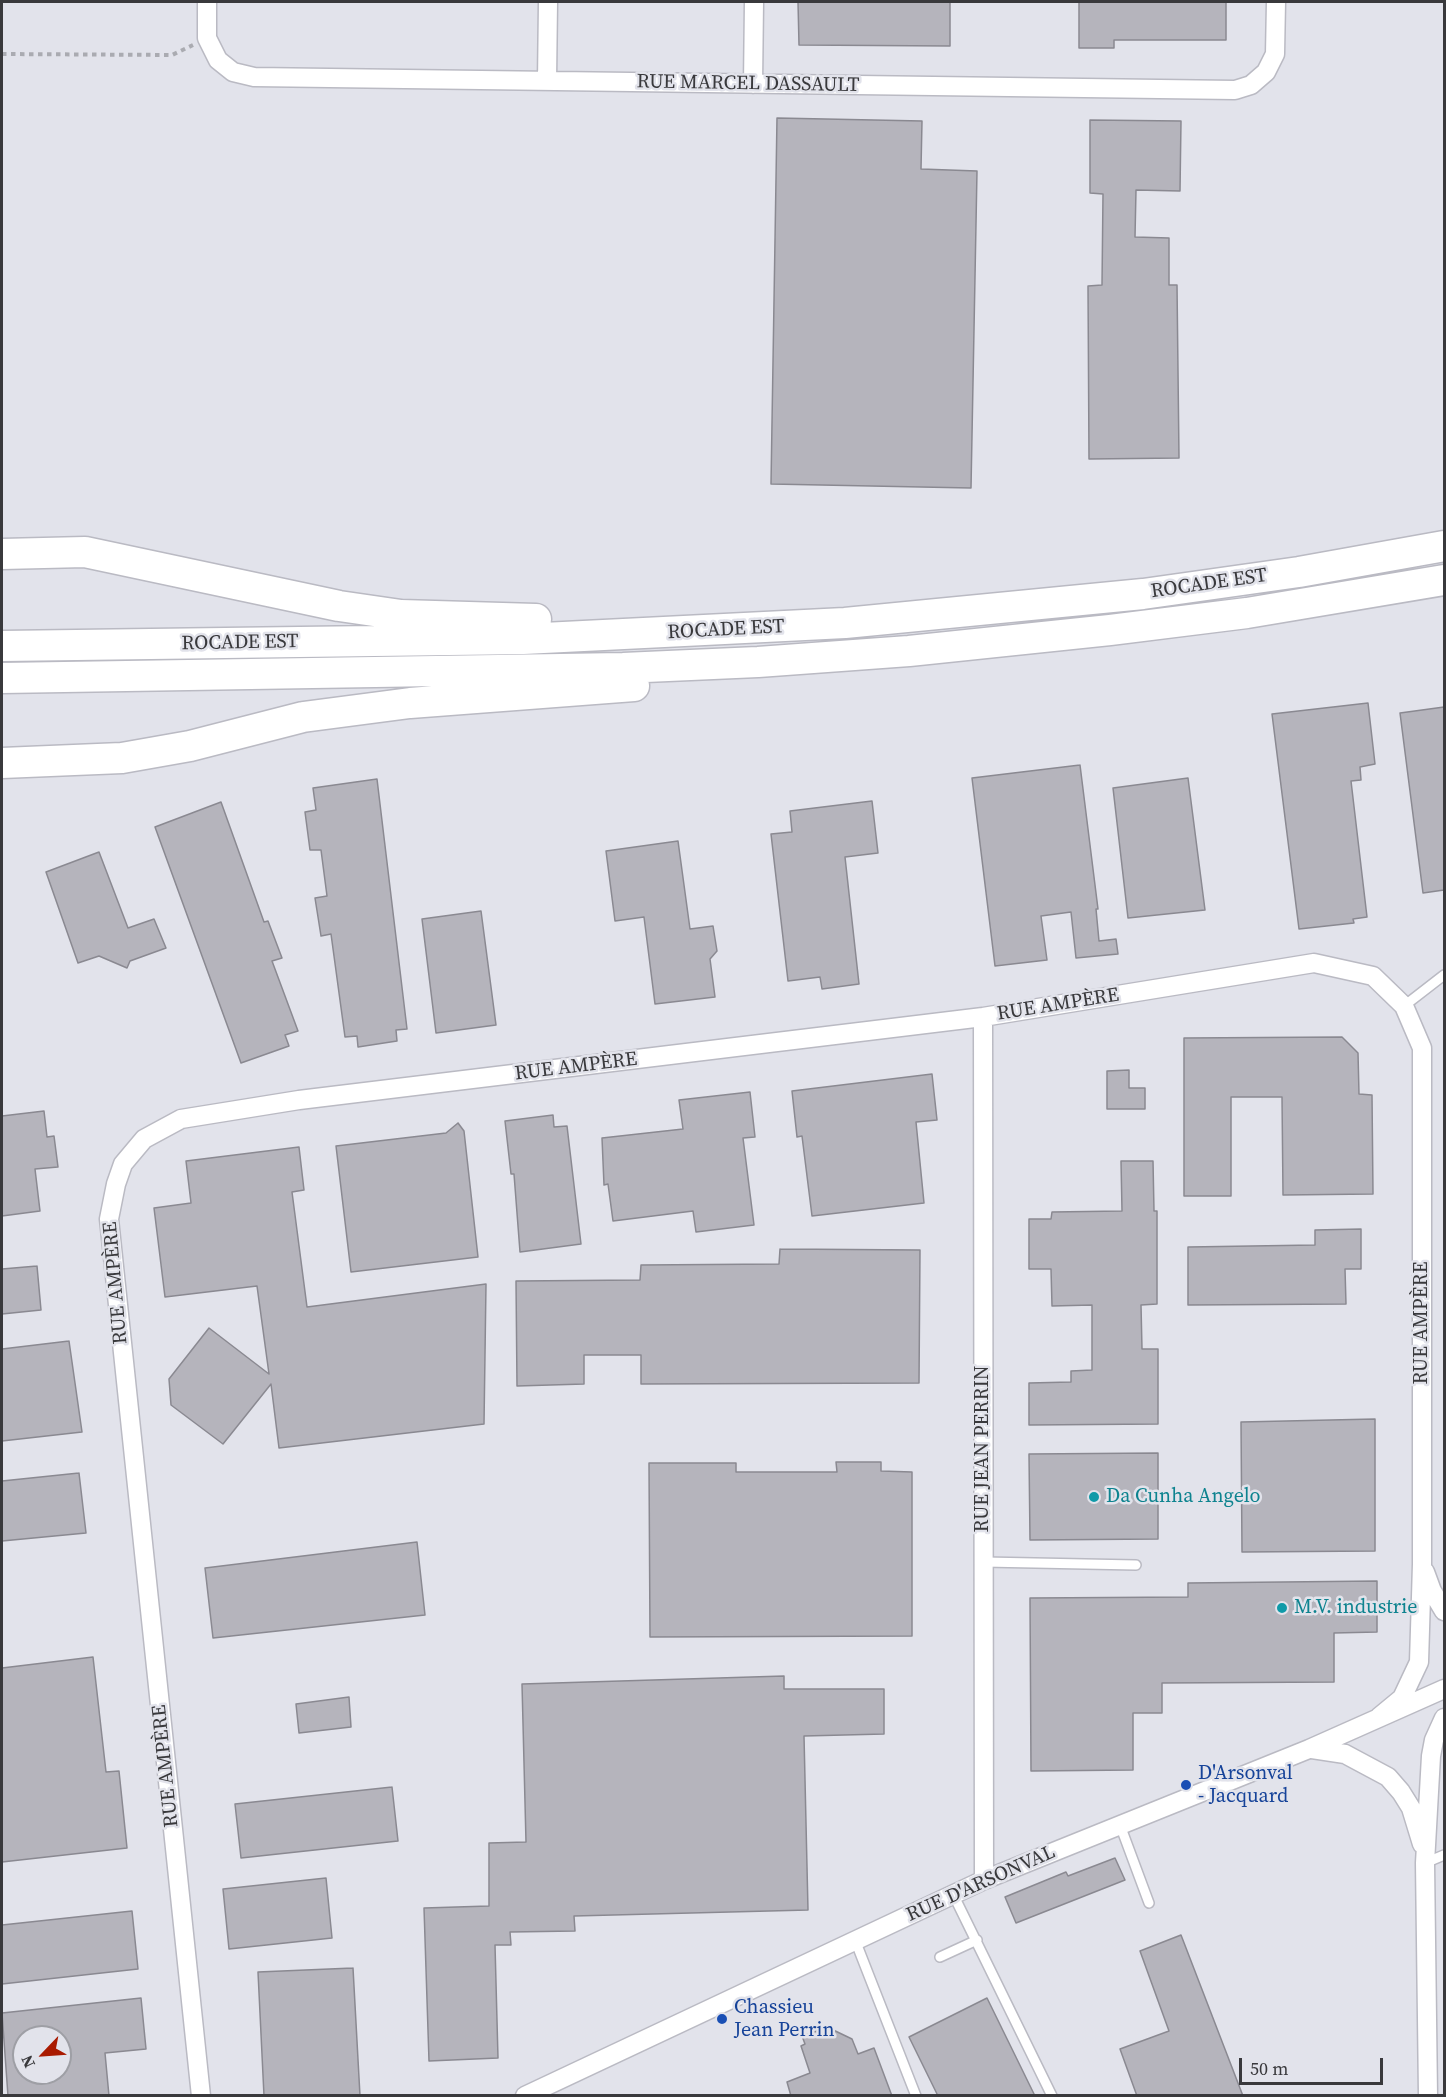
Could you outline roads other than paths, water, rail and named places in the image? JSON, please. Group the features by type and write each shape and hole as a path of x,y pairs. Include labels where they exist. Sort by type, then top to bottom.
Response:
{"highway":[{"name":"ROCADE EST","path":"2,646 523,639 845,623 1143,594 1299,572 1444,546"},
{"path":"2,554 85,552 339,606 402,615 515,619 640,619 668,633"},
{"name":"ROCADE EST","path":"2,678 623,668 758,662 921,650 1100,632 1247,613 1444,580"},
{"path":"2,763 122,758 190,746 303,717 410,703 721,680 758,662"}],"street":[{"name":"RUE MARCEL DASSAULT","path":"207,2 207,38 218,60 233,72 254,77 1235,90 1251,85 1266,72 1275,54 1276,2"},
{"path":"547,81 548,2"},
{"path":"753,84 754,2"},
{"name":"RUE AMPÈRE","path":"201,2096 109,1219 116,1184 123,1164 144,1139 181,1119 202,1114 982,1017 1314,963 1373,976 1404,1006 1422,1048 1422,1564 1419,1662 1402,1698 1379,1717"},
{"name":"RUE JEAN PERRIN","path":"982,1017 984,1880"},
{"name":"RUE AMPÈRE","path":"1422,1564 1432,1591 1444,1611"},
{"name":"RUE D'ARSONVAL","path":"525,2096 984,1880 1309,1749 1444,1689"},
{"path":"1428,2096 1425,1863 1431,1756 1434,1740 1444,1718"},
{"path":"1309,1749 1328,1750 1355,1758 1395,1784 1411,1808 1421,1839 1425,1863"}],"lane":[{"path":"1404,1006 1444,975"},
{"path":"984,1562 1136,1565"},
{"path":"1120,1825 1149,1903"},
{"path":"1425,1863 1444,1855"},
{"path":"953,1894 1052,2096"},
{"path":"855,1940 916,2096"},
{"path":"940,1957 976,1940"}],"place":[{"name":"Da Cunha Angelo","path":"1094,1497"},
{"name":"M.V. industrie","path":"1282,1608"},
{"name":"D'Arsonval - Jacquard","path":"1186,1785"},
{"name":"Chassieu Jean Perrin","path":"722,2019"}]}
